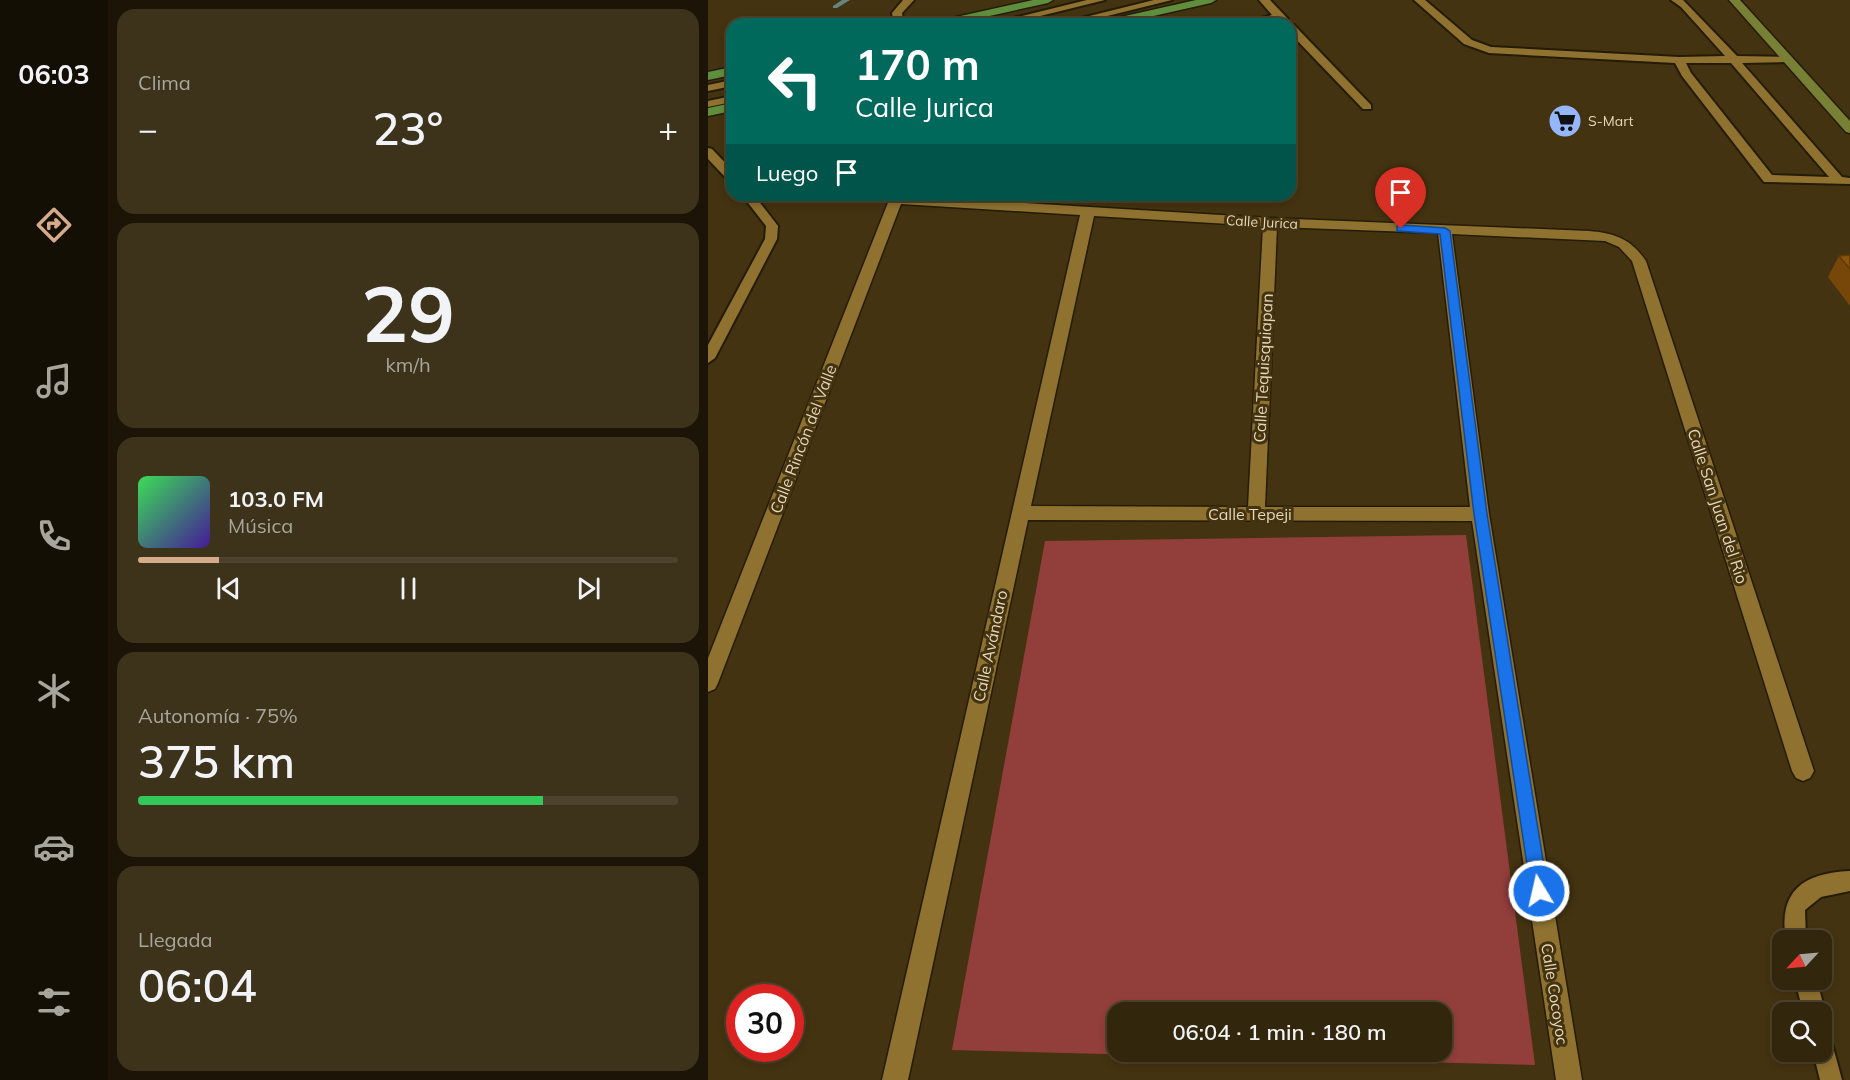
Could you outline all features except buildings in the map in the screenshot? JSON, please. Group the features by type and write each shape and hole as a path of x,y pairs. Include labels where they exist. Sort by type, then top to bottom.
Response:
{"main road":[{"path":"966,18 1048,0"},
{"path":"1130,18 1211,0"},
{"path":"1734,0 1850,129"},
{"path":"1002,18 1017,7"},
{"path":"708,76 726,72"},
{"path":"708,112 726,108"}],"street":[{"name":"Calle Rincón del Valle","path":"708,684 897,201"},
{"name":"Calle Jurica","path":"939,201 1270,222 1605,236 1626,244"},
{"name":"Calle Avándaro","path":"895,1080 1088,212"},
{"name":"Calle Tequisquiapan","path":"1256,515 1270,222"},
{"name":"Calle Cocoyoc","path":"1445,231 1480,514 1569,1080"},
{"name":"Calle San Juan del Rio","path":"1626,244 1639,261 1803,771"},
{"name":"Calle Tepeji","path":"1020,513 1480,514"}],"lane":[{"path":"898,18 897,13 909,0"},
{"path":"1020,18 1100,0"},
{"path":"1088,18 1167,0"},
{"path":"1264,0 1282,18"},
{"path":"1419,0 1468,42 1489,50 1679,60 1786,59"},
{"path":"1676,0 1685,5 1845,181"},
{"path":"1296,32 1367,107"},
{"path":"1679,60 1686,74 1768,179 1845,181"},
{"path":"708,88 726,84"},
{"path":"708,104 726,100"},
{"path":"708,152 726,171"},
{"path":"708,358 771,239 772,226 753,201"},
{"path":"1795,930 1794,910 1804,895 1837,881 1850,881"},
{"path":"1826,1062 1831,1080"}],"shaded area":[{"path":"1466,535 1535,1065 1418,1062 1452,1062 1452,1002 1107,1002 1107,1054 952,1050 1045,541"}],"waterway":[{"path":"835,7 847,0"}],"place":[{"name":"S-Mart","path":"1565,121"}],"route":[{"path":"1401,229 1445,231 1480,514 1539,891"}]}
